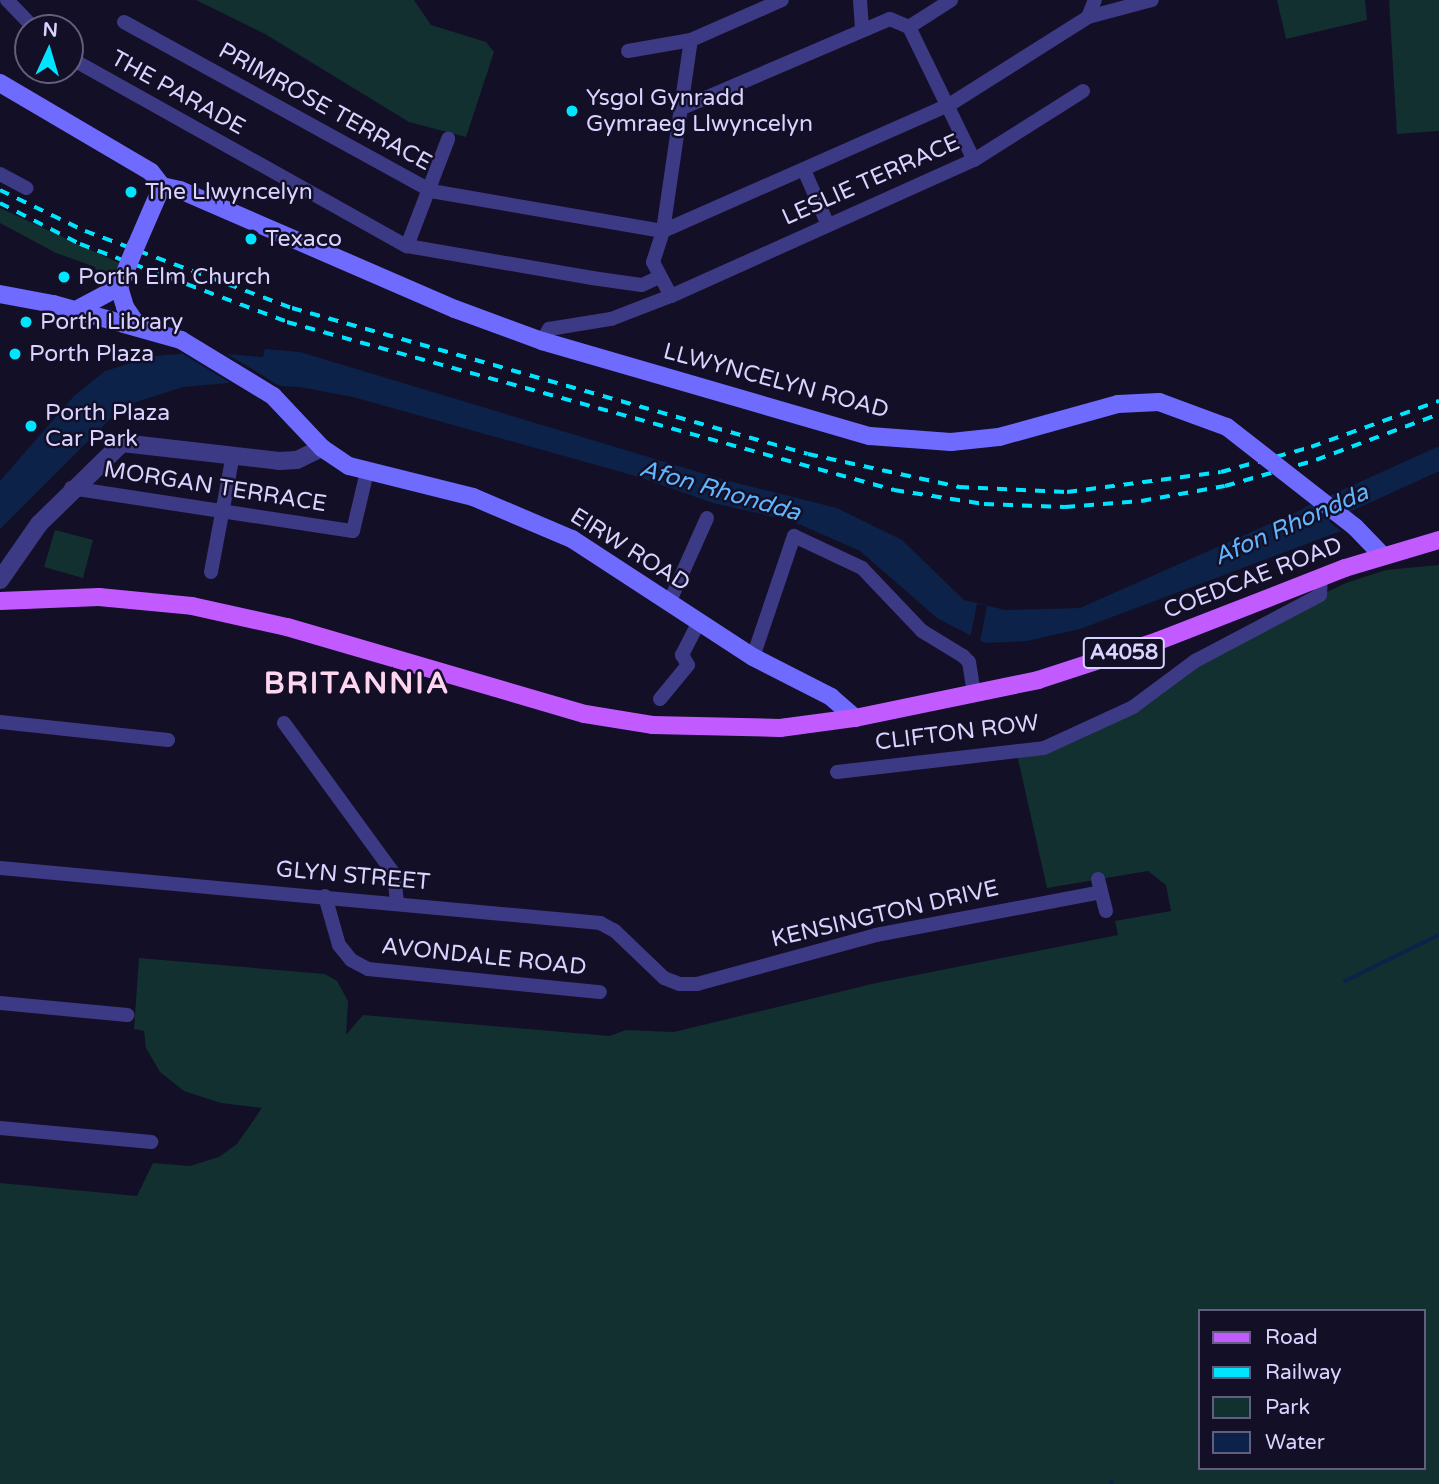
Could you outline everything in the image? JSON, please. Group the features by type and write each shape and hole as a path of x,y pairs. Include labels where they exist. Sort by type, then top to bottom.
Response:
{"main road":[{"path":"0,83 151,172 162,186 122,281 125,307 138,326"},
{"name":"LLWYNCELYN ROAD","path":"162,186 180,190 454,309 542,341 870,436 906,441 999,437 1132,404 1185,408 1227,427 1356,527 1383,556"},
{"path":"76,310 122,281"},
{"name":"EIRW ROAD","path":"0,294 76,310 127,327 138,326 192,347 273,397 322,448 367,472 473,497 572,539 753,657 831,696 855,718"},
{"name":"A4058","path":"1383,556 1439,540"},
{"name":"COEDCAE ROAD","path":"855,718 1097,663 1383,556"},
{"name":"A4058","path":"0,601 99,597 234,613 524,699 652,725 780,728 855,718"}],"street":[{"path":"7,0 20,14"},
{"path":"628,51 691,40 782,0"},
{"path":"860,0 862,28"},
{"path":"909,27 951,0"},
{"path":"1088,17 1095,0"},
{"path":"663,231 948,105 1088,17 1152,0"},
{"path":"682,108 862,28 890,19 909,27 974,160"},
{"name":"PRIMROSE TERRACE","path":"124,22 431,191 663,231"},
{"path":"671,296 653,262 663,231 668,171 682,108 691,40"},
{"name":"THE PARADE","path":"84,66 407,246"},
{"name":"LESLIE TERRACE","path":"542,341 549,329 611,319 671,296 974,160 1083,91"},
{"path":"448,139 431,191 407,246 642,285 659,277"},
{"path":"804,170 828,225"},
{"path":"0,174 26,188"},
{"path":"0,580 39,524 71,488 122,443 297,460 322,448"},
{"path":"211,572 233,455"},
{"name":"MORGAN TERRACE","path":"71,488 353,530 367,472"},
{"path":"669,603 707,518"},
{"path":"753,657 794,536 862,568 922,631 963,656 969,662 974,693"},
{"name":"CLIFTON ROW","path":"837,772 983,752 1044,748 1133,708 1195,661 1320,595 1321,577"},
{"path":"660,699 688,665 682,655 698,622"},
{"path":"0,722 168,740"},
{"path":"284,723 394,874 397,903"},
{"name":"GLYN STREET","path":"0,868 600,923 615,930 664,978 680,984"},
{"name":"KENSINGTON DRIVE","path":"680,984 697,984 876,935 1100,886 1106,911"},
{"name":"AVONDALE ROAD","path":"325,896 339,945 351,960 368,968 600,992"},
{"path":"0,1003 127,1015"},
{"path":"0,1128 151,1142"}],"green space":[{"path":"196,0 414,0 431,25 486,42 494,52 466,137 409,122 265,34"},
{"path":"1277,0 1365,0 1367,20 1286,39"},
{"path":"1389,0 1439,0 1439,131 1397,134"},
{"path":"0,208 119,263 111,279 99,286 95,267 56,253 0,223"},
{"path":"55,530 93,540 83,578 44,567"},
{"path":"1439,565 1439,1484 0,1484 0,1183 137,1196 153,1163 190,1166 219,1157 237,1144 262,1108 221,1103 184,1091 160,1072 146,1048 144,1031 134,1029 139,958 325,974 337,981 348,1001 346,1035 363,1015 610,1036 626,1030 674,1032 876,983 1118,935 1115,921 1171,911 1166,885 1148,871 1047,888 1016,750 1031,751 1133,707 1274,617 1346,583 1386,570"}],"water":[{"path":"265,349 300,352 725,480 837,508 902,540 964,600 1005,610 1080,608 1310,506 1341,531 1080,629 1027,641 985,643 937,618 860,551 792,521 713,503 639,477 353,397 300,387 229,383 183,387 136,402 110,419 0,529 0,481 74,396 105,371 154,356 202,352 263,357"}],"pier":[{"path":"189,349 219,349 285,389 237,387 180,352"},
{"path":"977,604 987,606 980,641 970,639"}],"waterway":[{"name":"Afon Rhondda","path":"1311,516 1439,458"},
{"path":"1345,981 1439,935"}],"railway":[{"path":"0,190 85,231 292,308 808,454 959,487 1067,492 1221,472 1311,447 1439,401"},
{"path":"0,203 80,244 287,322 894,490 984,504 1065,507 1141,501 1225,486 1316,460 1439,414"}],"place":[{"name":"Ysgol Gynradd Gymraeg Llwyncelyn","path":"572,111"},
{"name":"The Llwyncelyn","path":"131,192"},
{"name":"Texaco","path":"251,239"},
{"name":"Porth Elm Church","path":"64,277"},
{"name":"Porth Library","path":"26,322"},
{"name":"Porth Plaza","path":"15,354"},
{"name":"Porth Plaza Car Park","path":"31,426"}],"district":[{"name":"BRITANNIA","path":"357,684"}]}
